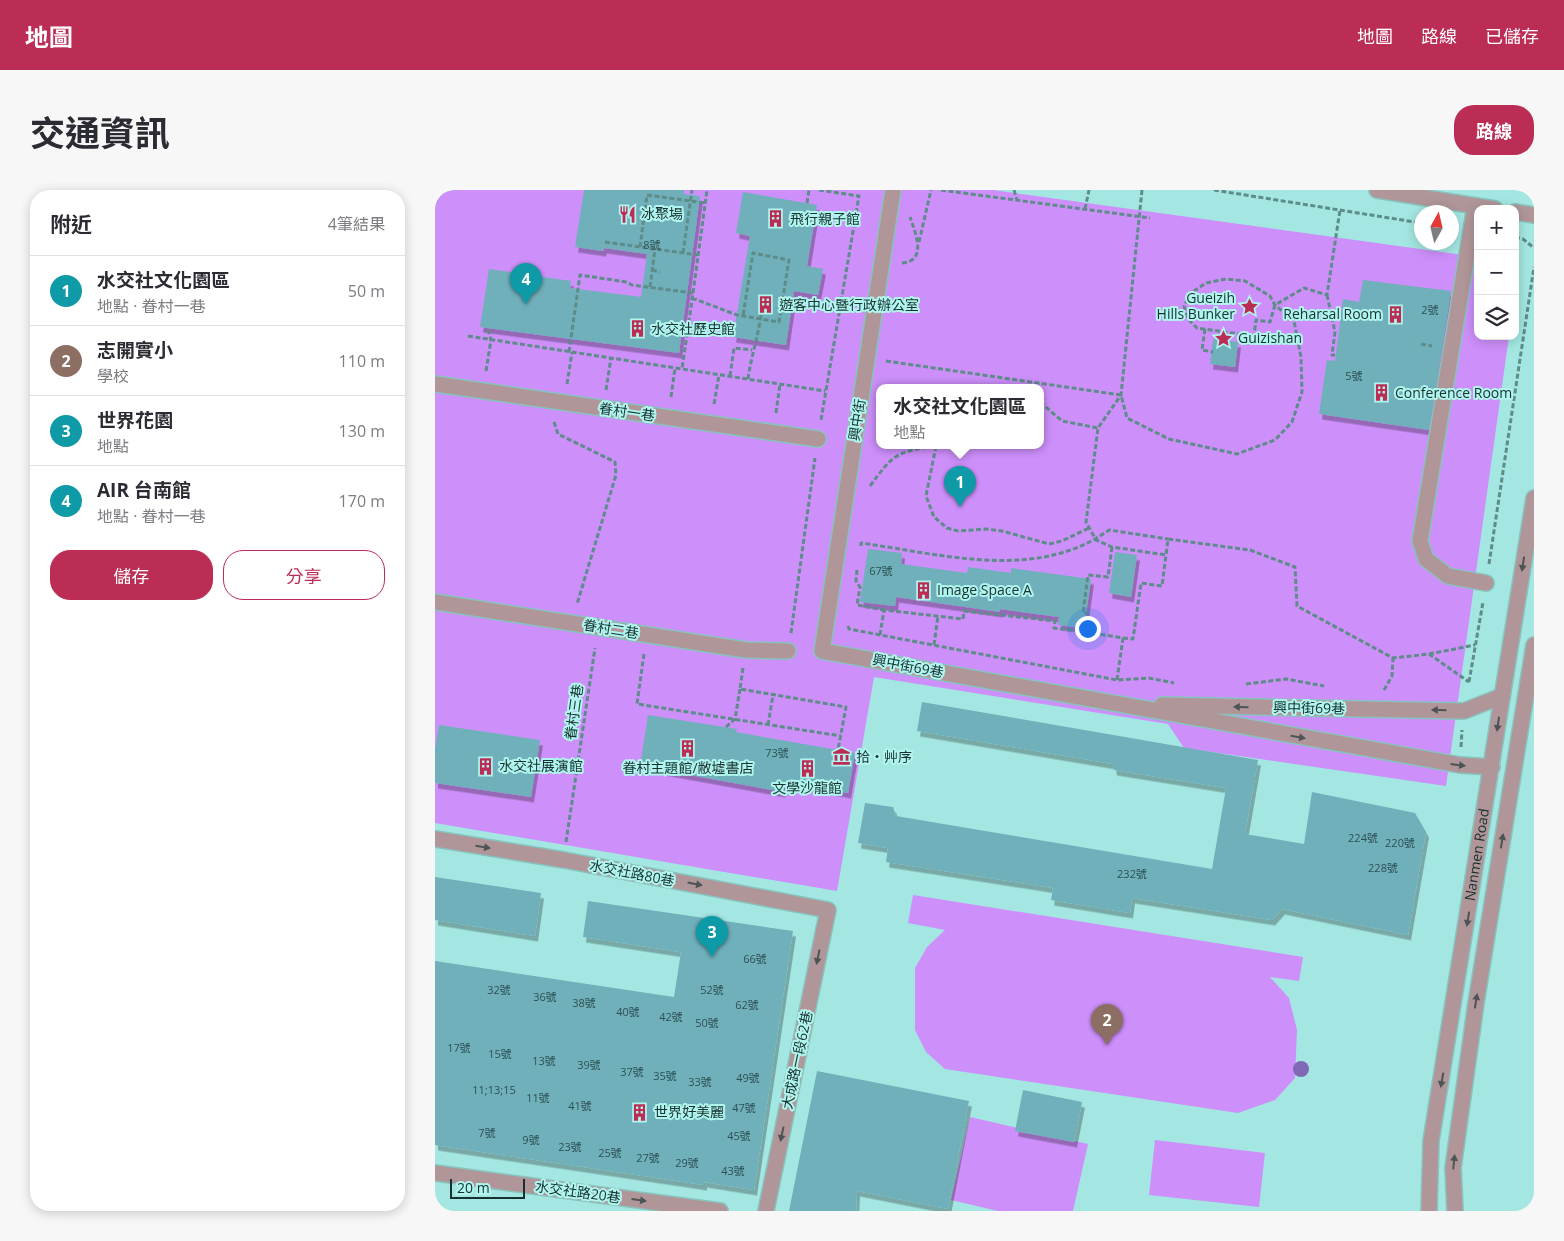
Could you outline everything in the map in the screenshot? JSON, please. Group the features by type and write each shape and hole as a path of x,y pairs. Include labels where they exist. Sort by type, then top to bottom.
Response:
{"street":[{"name":"興中街","path":"822,651 893,190"},
{"path":"1377,190 1474,206"},
{"path":"1474,212 1420,541 1427,559 1448,576 1486,582"},
{"path":"1519,213 1534,215"},
{"name":"眷村一巷","path":"435,384 818,439"},
{"name":"Nanmen Road","path":"1429,1211 1431,1141 1534,498"},
{"name":"眷村二巷","path":"435,602 746,650 788,651"},
{"name":"Nanmen Road","path":"1455,1211 1453,1168 1475,1012 1534,645"},
{"name":"興中街69巷","path":"822,651 1460,765 1492,767"},
{"name":"興中街69巷","path":"1113,704 1464,711 1502,696"},
{"name":"水交社路80巷","path":"435,839 564,860 828,910"},
{"name":"大成路一段62巷","path":"766,1211 828,910"},
{"name":"水交社路20巷","path":"435,1173 720,1211"}],"path":[{"path":"683,253 692,190"},
{"path":"682,369 707,190"},
{"path":"807,203 809,190"},
{"path":"788,651 825,391 859,196 819,190"},
{"path":"919,243 931,190"},
{"path":"941,190 1150,218"},
{"path":"1014,190 1017,200"},
{"path":"1085,209 1089,190"},
{"path":"1142,190 1121,395 1127,418 1169,439 1237,454 1275,440 1292,422 1302,392 1301,357 1294,321 1275,305 1270,296 1245,281 1225,279 1206,283 1191,293 1184,306 1188,319 1197,328 1254,336 1256,320 1270,322 1275,305 1304,288 1327,295"},
{"path":"1214,190 1414,222"},
{"path":"640,247 647,194 705,203"},
{"path":"1335,355 1332,354 1335,332 1327,295 1340,210"},
{"path":"1519,238 1523,238 1534,248"},
{"path":"605,242 698,255"},
{"path":"650,287 655,249"},
{"path":"566,391 581,275 692,295 743,316 761,317 779,322 789,260 753,253 743,316"},
{"path":"1429,654 1469,682 1534,268"},
{"path":"652,270 661,272"},
{"path":"748,379 752,350 757,341 761,317"},
{"path":"486,369 491,340 488,329"},
{"path":"1205,329 1202,350 1213,352"},
{"path":"468,336 825,391"},
{"path":"729,376 734,348 752,350"},
{"path":"605,397 611,358"},
{"path":"883,360 1121,395"},
{"path":"670,406 675,368"},
{"path":"713,411 719,374"},
{"path":"773,433 780,384"},
{"path":"1121,395 1098,428 1086,522 1096,540 1112,547 1166,555"},
{"path":"550,401 558,434 615,462 616,475 569,623"},
{"path":"1044,406 1061,421 1098,428"},
{"path":"869,486 890,459 905,450 913,449"},
{"path":"935,449 926,496 934,517 947,528 958,531 986,529 1002,531 1049,544 1062,541 1089,528"},
{"path":"860,552 861,542 995,561 1049,557 1096,540 1109,530 1250,550 1295,567 1297,606 1393,658 1429,654 1475,645"},
{"path":"859,562 856,581 860,587 857,605 963,619 964,611 1055,621 1054,628 1133,639 1141,583 1162,586 1168,539"},
{"path":"1086,632 1089,613 1083,613 1088,575 1108,577 1112,547"},
{"path":"880,635 884,610"},
{"path":"934,645 938,616"},
{"name":"眷村三巷","path":"564,860 597,627"},
{"path":"849,629 1117,680 1149,678 1176,684"},
{"path":"647,635 637,704 841,736"},
{"path":"1117,680 1123,638"},
{"path":"726,727 735,719 746,650"},
{"path":"1375,692 1384,691 1393,676 1393,658"},
{"path":"1240,685 1286,679 1331,688"},
{"path":"740,689 845,707 838,750"},
{"path":"768,725 773,695"}],"shaded area":[{"path":"435,190 993,190 1414,248 1414,250 1474,256 1474,340 1508,340 1446,786 1184,748 1168,724 874,677 837,891 435,823"},
{"path":"913,895 1303,957 1299,981 1270,977 1289,998 1297,1030 1295,1078 1275,1100 1238,1113 945,1069 926,1052 915,1030 915,968 927,947 945,930 908,923"},
{"path":"970,1117 1088,1144 1073,1211 998,1211 951,1200"},
{"path":"1155,1140 1265,1153 1259,1207 1149,1195"}],"building":[{"path":"584,190 684,190 684,194 700,196 679,353 480,327 489,269 571,281 570,288 641,297 647,254 604,248 603,251 575,247"},
{"path":"743,192 817,205 807,266 823,269 818,295 794,291 786,345 733,337 750,236 736,233"},
{"path":"1363,280 1451,291 1429,430 1319,414 1327,360 1335,361 1343,299 1359,302"},
{"path":"1213,339 1238,342 1235,367 1210,364"},
{"path":"868,549 902,553 901,564 967,573 968,567 1011,573 1011,568 1091,579 1084,628 1058,625 1059,617 1000,609 1000,612 896,597 895,606 860,602"},
{"path":"1115,552 1137,555 1131,597 1109,593"},
{"path":"922,702 1258,760 1245,834 1304,844 1312,792 1415,813 1426,832 1408,935 1282,909 1272,920 1132,898 1130,913 1051,900 1053,888 886,862 888,848 858,843 865,803 893,807 896,816 1212,869 1226,788 1114,770 1113,764 917,731"},
{"path":"648,715 737,729 736,732 855,753 848,793 784,782 783,792 640,766"},
{"name":"水交社展演館","path":"439,725 540,740 531,797 435,783 435,749"},
{"path":"435,877 541,893 535,936 435,920"},
{"path":"588,901 793,931 754,1190 704,1182 704,1185 435,1145 435,961 674,997 681,952 583,937"},
{"path":"817,1071 969,1101 948,1209 857,1191 856,1211 789,1211"},
{"path":"1023,1090 1082,1102 1074,1142 1015,1131"}],"place":[{"name":"冰聚場","path":"627,214"},
{"name":"飛行親子館","path":"776,219"},
{"name":"AIR 台南館","path":"526,304"},
{"name":"遊客中心暨行政辦公室","path":"765,305"},
{"name":"Gueizih Hills Bunker","path":"1249,306"},
{"name":"Reharsal Room","path":"1396,314"},
{"name":"水交社歷史館","path":"637,329"},
{"name":"Guizishan","path":"1224,338"},
{"name":"Conference Room","path":"1381,393"},
{"name":"水交社文化園區","path":"960,507"},
{"name":"Image Space A","path":"923,590"},
{"name":"眷村主題館/敝墟書店","path":"688,748"},
{"name":"拾・艸序","path":"842,757"},
{"name":"水交社展演館","path":"485,766"},
{"name":"文學沙龍館","path":"807,768"},
{"name":"世界花園","path":"712,957"},
{"name":"志開實小","path":"1107,1045"},
{"name":"世界好美麗","path":"640,1112"}]}
